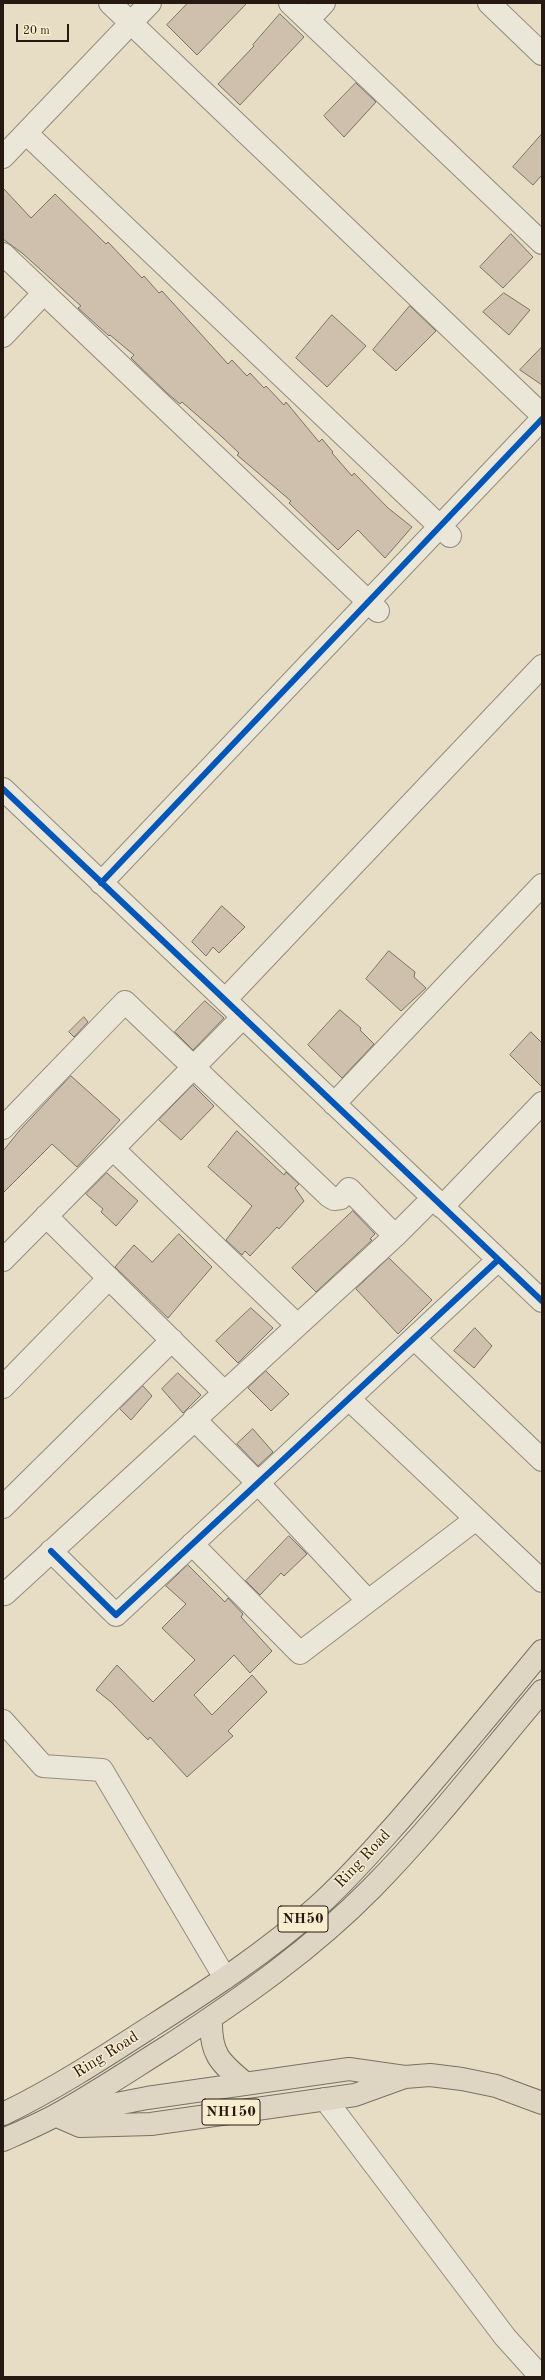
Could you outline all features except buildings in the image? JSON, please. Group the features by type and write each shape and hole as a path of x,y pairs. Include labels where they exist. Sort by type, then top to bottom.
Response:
{"highway":[{"name":"Ring Road","path":"3,2115 36,2098 108,2054 225,1978 275,1943 314,1909 371,1852 431,1785 542,1651"},
{"name":"Ring Road","path":"3,2140 56,2115 211,2018 278,1971 326,1932 372,1888 420,1836 542,1691"},
{"path":"211,2018 210,2039 216,2053 225,2067 246,2084"},
{"name":"NH150","path":"3,2115 56,2115 147,2098 349,2068 405,2077 430,2075 462,2079 496,2086 542,2103"},
{"name":"NH150","path":"56,2115 80,2126 151,2124 354,2095 405,2077"}],"street":[{"path":"110,3 542,415"},
{"path":"3,157 150,3"},
{"path":"290,3 316,9 542,222"},
{"path":"489,3 542,54"},
{"path":"316,9 542,243"},
{"path":"26,133 445,531"},
{"path":"3,254 373,606"},
{"path":"3,336 44,292"},
{"path":"445,531 542,419"},
{"path":"106,887 445,531 542,439"},
{"path":"224,1000 542,666"},
{"path":"4,794 106,887 498,1260 538,1290"},
{"path":"334,1104 542,885"},
{"path":"3,1128 125,1002 329,1196 334,1199 341,1198 349,1189 395,1236"},
{"path":"3,1260 243,1017"},
{"path":"3,1593 5,1594 296,1324 395,1236 438,1202 542,1103"},
{"path":"113,1149 296,1324"},
{"path":"46,1216 224,1392"},
{"path":"51,1551 116,1615 498,1260"},
{"path":"3,1387 109,1278"},
{"path":"414,1338 542,1460"},
{"path":"3,1508 172,1340"},
{"path":"349,1399 542,1581"},
{"path":"194,1419 258,1483 368,1601"},
{"path":"192,1544 300,1653 476,1519"},
{"path":"3,1721 43,1766 102,1770 225,1978"},
{"path":"326,2099 501,2331 541,2377"}],"cycle path":[{"path":"101,883 542,419"},
{"path":"3,789 542,1301"},
{"path":"51,1551 116,1615 498,1260"}]}
